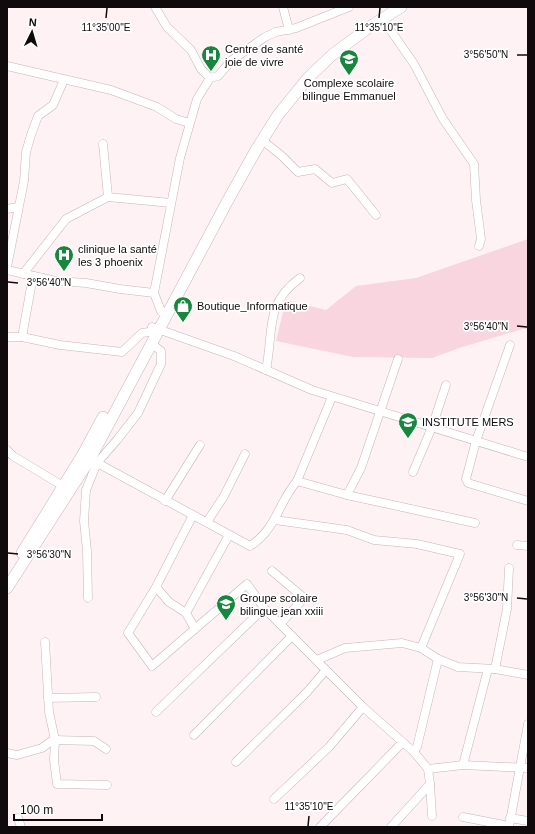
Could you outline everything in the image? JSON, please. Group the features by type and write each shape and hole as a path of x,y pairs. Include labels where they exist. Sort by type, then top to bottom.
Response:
{"main road":[{"path":"7,588 93,461 151,343 153,329 161,311 253,144 273,113 301,78 323,54 389,7"},
{"path":"7,577 82,456 153,329 262,140 278,115 308,78 332,55 382,18 401,7"}],"street":[{"path":"155,7 167,27 191,50 200,69 210,78"},
{"path":"283,7 289,30"},
{"path":"161,311 154,293 171,203 189,124 197,99 210,78 218,76 232,60 255,43 276,32 289,30 349,7"},
{"path":"382,18 414,64 443,119 474,164 476,200 481,239 479,246"},
{"path":"7,66 111,90 157,107 176,119 189,124"},
{"path":"7,266 24,181 26,152 30,135 38,116 53,105 64,80"},
{"path":"262,140 282,156 298,172 315,169 332,183 347,179 376,215"},
{"path":"103,144 108,196"},
{"path":"23,274 40,250 66,219 108,196 171,203"},
{"path":"7,209 18,208"},
{"path":"7,270 56,281 86,282 120,289 154,293"},
{"path":"22,337 34,276"},
{"path":"266,370 275,306 281,294 300,278"},
{"path":"7,336 122,352 142,333 153,329 201,343 294,383 332,397 527,455"},
{"path":"88,598 87,551 84,521 86,490 93,461 117,440 138,413 161,364 161,351 151,343"},
{"path":"510,345 476,441 466,479 468,483 528,502"},
{"path":"347,496 360,472 398,360"},
{"path":"413,472 432,427 446,385"},
{"path":"93,461 250,546 264,536 275,520 285,496 297,481 332,397"},
{"path":"165,501 200,445"},
{"path":"7,450 13,456 63,486"},
{"path":"207,522 224,496 245,454"},
{"path":"297,481 347,496 475,523"},
{"path":"194,515 156,587 128,633 152,666 247,584 264,608 363,707 414,752 428,769 432,816"},
{"path":"275,520 347,530 374,540 417,544 460,554 422,648"},
{"path":"186,613 229,535"},
{"path":"517,545 528,546"},
{"path":"464,765 492,669 507,609 509,568"},
{"path":"272,571 304,598 280,624"},
{"path":"156,587 169,602 186,613 195,629"},
{"path":"156,712 264,608"},
{"path":"194,735 292,636"},
{"path":"45,642 49,712 55,740 54,760 57,784 107,785"},
{"path":"316,660 345,648 402,643 422,648 438,659 458,667 492,669 528,675"},
{"path":"414,752 417,747 438,659"},
{"path":"236,762 307,692 326,670"},
{"path":"48,698 96,697"},
{"path":"274,799 329,747 363,707"},
{"path":"510,824 524,768 528,724"},
{"path":"7,753 17,755 42,748 52,740 94,741 106,748"},
{"path":"320,827 402,743"},
{"path":"428,769 464,765 524,768"},
{"path":"391,827 430,784"},
{"path":"463,817 510,824 528,821"},
{"path":"18,818 21,827"}],"shaded area":[{"path":"528,239 528,329 523,329 459,348 432,358 353,357 276,341 286,300 326,310 356,286 416,278"}],"place":[{"name":"Centre de santé joie de vivre","path":"211,72"},
{"name":"Complexe scolaire bilingue Emmanuel","path":"349,76"},
{"name":"clinique la santé les 3 phoenix","path":"64,272"},
{"name":"Boutique_Informatique","path":"183,323"},
{"name":"INSTITUTE MERS","path":"408,439"},
{"name":"Groupe scolaire bilingue jean xxiii","path":"226,621"}]}
